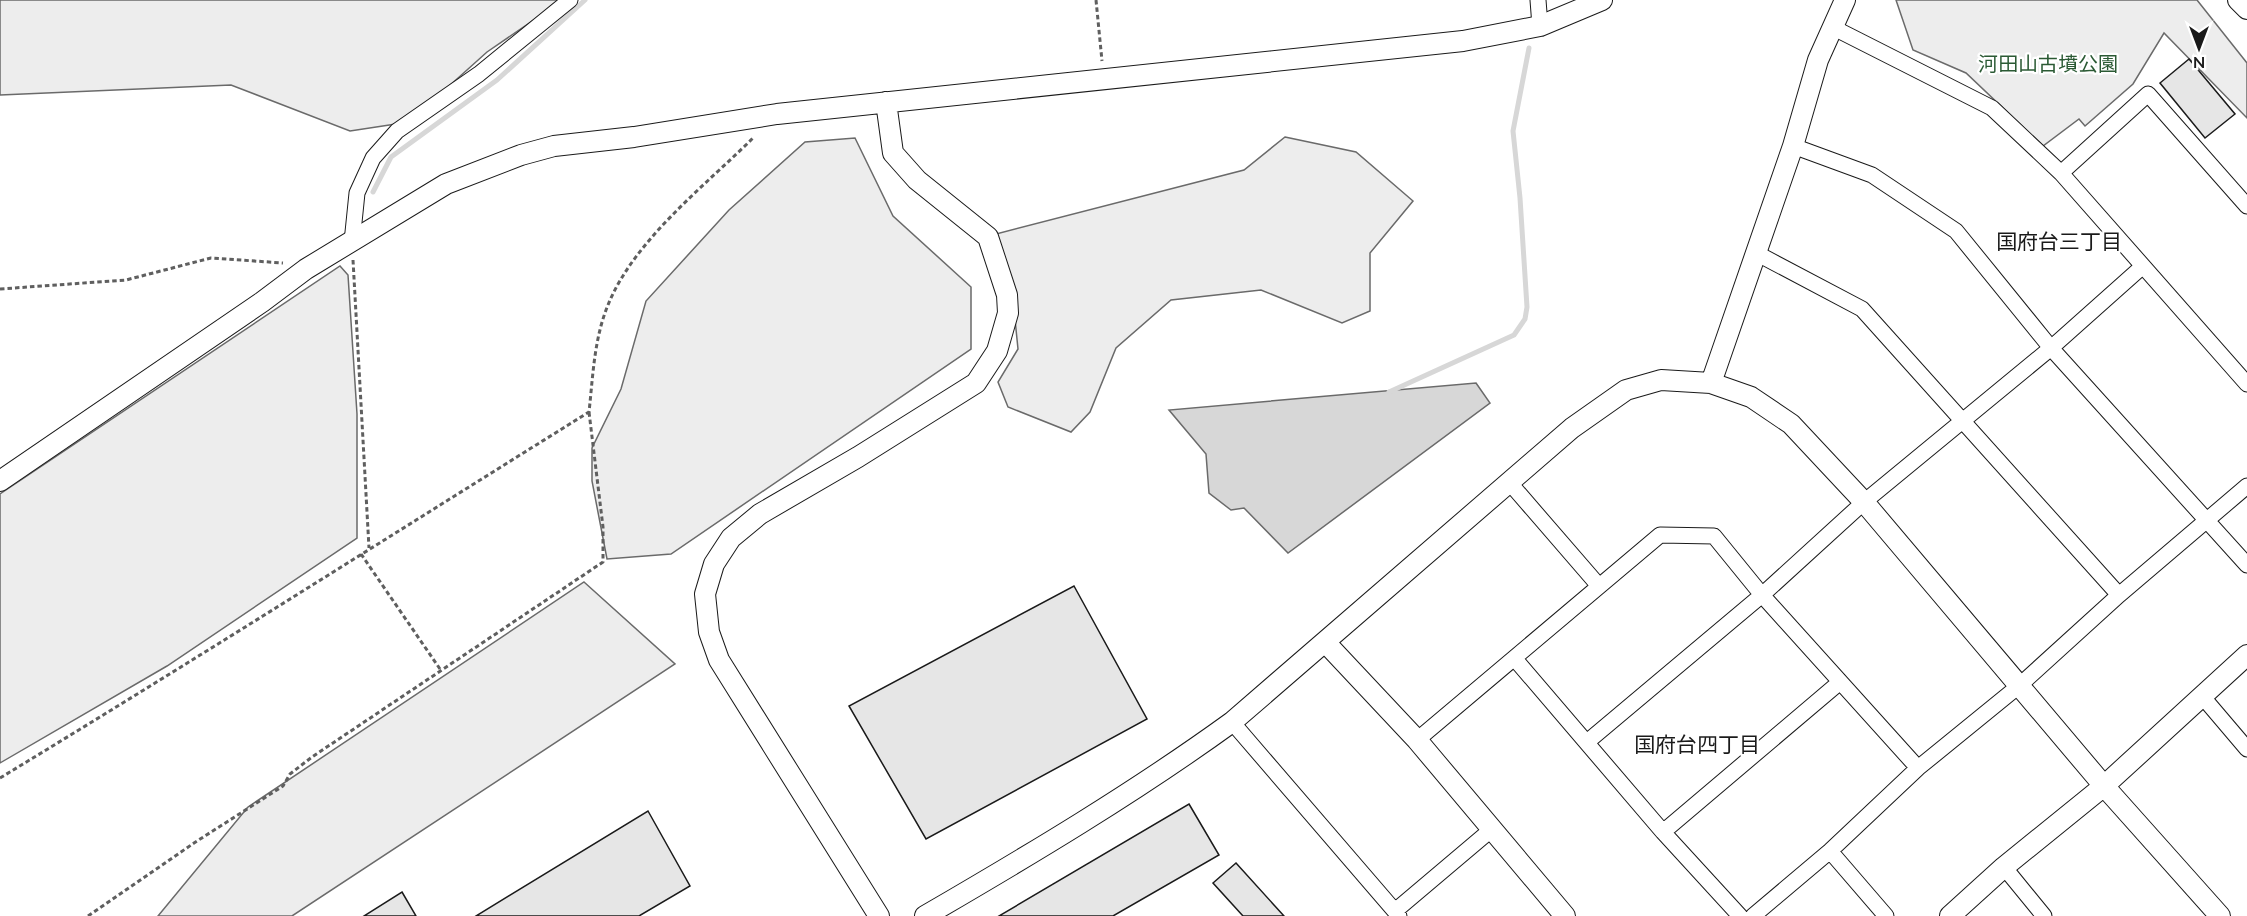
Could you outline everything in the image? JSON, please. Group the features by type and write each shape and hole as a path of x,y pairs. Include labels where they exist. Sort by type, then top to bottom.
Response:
{"street":[{"path":"352,242 357,193 372,158 397,131 479,74 570,0"},
{"path":"1538,0 1540,26"},
{"path":"0,481 262,302 306,269 446,184 521,154 554,146 634,137 777,114 1463,41 1540,26 1602,0"},
{"path":"1711,383 1793,146 1818,60 1845,0"},
{"path":"2238,0 2247,9"},
{"path":"1832,27 1992,108 2061,172 2247,384"},
{"path":"2061,172 2148,94 2247,206"},
{"path":"879,916 719,660 709,632 705,594 714,564 731,538 760,514 858,457 976,383 997,351 1008,313 1008,295 988,237 917,180 893,153 886,102"},
{"path":"1793,146 1872,175 1956,231 2051,348 2247,565"},
{"path":"1756,253 1862,309 2119,595"},
{"path":"1587,742 1762,595 1864,502 2051,348 2143,266"},
{"path":"925,916 1126,795 1232,722 1572,428 1626,390 1661,380 1711,383 1751,397 1791,423 1864,502 2104,786 2220,916"},
{"path":"1509,482 1599,586"},
{"path":"1753,916 1830,851 1918,768 2020,685 2119,595 2247,486"},
{"path":"1417,740 1660,535 1714,536 1762,595 1918,768"},
{"path":"1325,642 1417,740 1565,916"},
{"path":"1950,916 2004,867 2104,786 2247,655"},
{"path":"1515,658 1663,832 1740,916"},
{"path":"1663,832 1840,682"},
{"path":"2202,696 2247,749"},
{"path":"1232,722 1397,914 1492,829"},
{"path":"1830,851 1886,916"},
{"path":"2004,867 2044,916"}],"path":[{"path":"1096,0 1104,78"},
{"path":"88,916 194,843 283,786 291,774 312,757 440,669 603,562 603,527 590,412 595,351 606,314 630,266 683,203 777,114"},
{"path":"352,242 365,433 369,548"},
{"path":"0,290 126,280 212,258 280,262 306,269"},
{"path":"0,778 244,630 369,548 590,412"},
{"path":"361,554 440,669"}],"shaded area":[{"path":"0,0 563,0 487,52 409,122 350,131 231,85 0,95"},
{"name":"河田山古墳公園","path":"1896,0 2197,0 2247,63 2247,118 2164,33 2133,84 2085,126 2079,119 2043,146 1966,73 1913,50"},
{"path":"1285,137 1356,152 1413,201 1370,253 1370,311 1342,323 1261,290 1171,300 1116,348 1090,412 1071,432 1008,407 998,382 1018,349 1011,280 996,234 1244,170"},
{"path":"855,138 893,216 971,287 971,349 671,554 607,559 592,481 592,448 621,389 646,301 729,210 805,142"},
{"path":"340,266 348,275 357,414 357,538 167,666 0,763 0,494"},
{"path":"1476,383 1490,403 1288,553 1244,508 1231,510 1209,493 1206,454 1169,410"},
{"path":"584,582 675,664 292,916 158,916 248,807"}],"building":[{"path":"2189,59 2235,114 2205,138 2160,83"},
{"path":"1074,586 1147,719 926,839 849,706"},
{"path":"1189,804 1219,855 1113,916 999,916"},
{"path":"648,811 690,886 639,916 476,916"},
{"path":"1236,863 1284,916 1243,916 1213,883"},
{"path":"402,892 416,916 364,916"}],"waterway":[{"path":"373,192 391,157 497,80 585,0"},
{"path":"1389,392 1514,335 1525,319 1527,307 1513,131 1529,48"}],"district":[{"name":"国府台三丁目","path":"2059,240"},
{"name":"国府台四丁目","path":"1697,743"}]}
